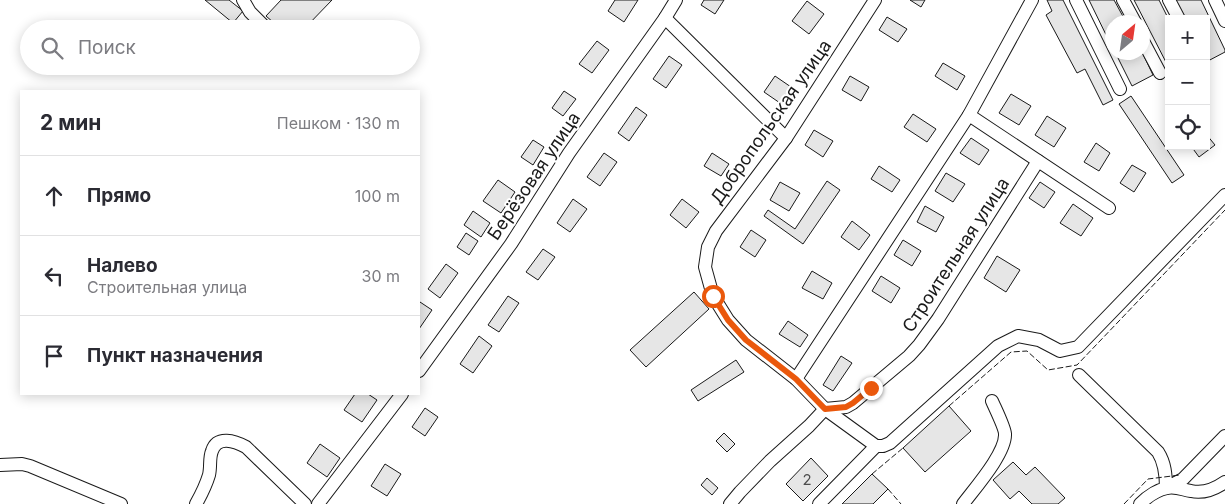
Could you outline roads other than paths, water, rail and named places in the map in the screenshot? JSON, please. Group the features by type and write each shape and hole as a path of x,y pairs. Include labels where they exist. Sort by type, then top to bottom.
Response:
{"street":[{"path":"244,0 250,12 258,20"},
{"name":"Берёзовая улица","path":"420,370 511,244 569,153 676,0"},
{"name":"Добропольская улица","path":"796,379 746,340 728,320 713,296 705,267 708,247 716,232 786,138 875,0"},
{"path":"1032,0 969,115 796,379 825,409 876,446 883,446 890,443 998,346 1018,336 1039,340 1060,351 1078,348 1225,194"},
{"path":"1076,0 1120,90"},
{"path":"1123,0 1130,15"},
{"path":"1169,0 1177,15"},
{"path":"1215,0 1225,21"},
{"path":"665,18 786,138"},
{"path":"1150,54 1160,73"},
{"path":"969,115 1109,208"},
{"name":"Строительная улица","path":"825,409 846,407 853,403 909,356 938,319 1038,161"},
{"path":"1080,375 1158,452 1163,460 1166,488"},
{"path":"318,504 401,395"},
{"path":"963,504 997,459 1002,448 1006,433 992,401"},
{"path":"730,504 770,461 825,409"},
{"path":"1140,504 1149,496 1183,479 1225,436"},
{"path":"196,504 209,474 212,449 218,442 226,440 246,447 305,504"},
{"path":"819,504 876,446"},
{"path":"0,465 22,464 30,466 121,504"},
{"path":"1166,488 1202,492 1225,482"}]}
